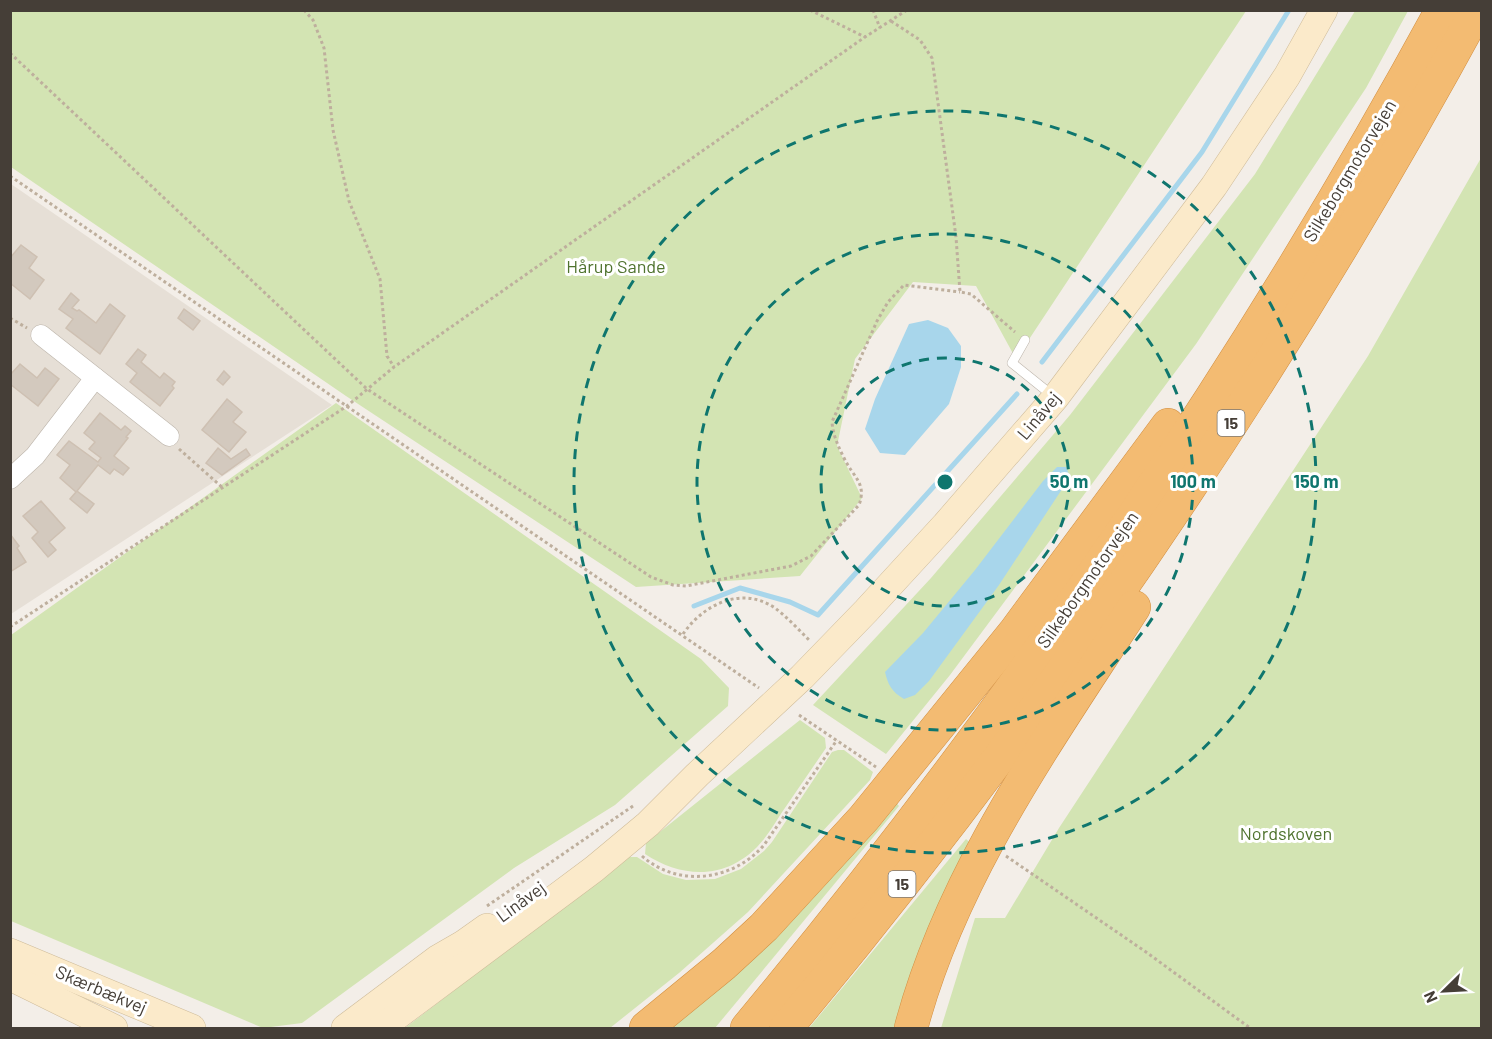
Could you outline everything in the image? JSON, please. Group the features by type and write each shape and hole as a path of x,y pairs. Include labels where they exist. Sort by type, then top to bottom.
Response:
{"highway":[{"name":"Silkeborgmotorvejen","path":"747,1029 899,840 1084,588 1179,448 1266,311 1372,134 1442,10"},
{"name":"Silkeborgmotorvejen","path":"786,1029 930,849 1015,737 1109,606 1206,463 1298,319 1429,98 1477,10"},
{"path":"911,1029 919,999 949,921 980,855 1016,790 1259,412 1311,325 1429,98"},
{"path":"646,1029 724,964 764,927 864,818 921,749 1014,633 1162,434 1372,134"}],"main road":[{"name":"Linåvej","path":"381,1029 594,869 648,824 794,685 866,611 945,525 1055,398 1214,186 1287,75 1324,10"},
{"name":"Linåvej","path":"345,1029 437,958 463,944 697,775"},
{"path":"361,1029 443,966 463,944"},
{"name":"Skærbækvej","path":"10,952 192,1029"},
{"name":"Skærbækvej","path":"10,977 114,1029"},
{"path":"40,992 123,1018 147,1029"}],"street":[{"path":"41,335 169,436"},
{"path":"10,479 35,456 95,378"}],"lane":[{"path":"1025,340 1012,363 1055,398"}],"path":[{"path":"304,10 313,20 324,48 333,130 349,201 380,279 387,356 394,367"},
{"path":"810,10 865,37"},
{"path":"873,10 880,28"},
{"path":"10,627 347,406 394,367 865,37 907,10"},
{"path":"891,21 920,40 932,57 956,237 960,292"},
{"path":"10,53 367,389 651,577 673,585 686,586 791,566 811,556 859,505 862,490 844,460 833,434 832,422 877,321 888,302 904,285 970,294 1025,340"},
{"path":"10,176 759,687"},
{"path":"169,436 174,444 223,488"},
{"path":"682,634 697,617 709,608 730,600 745,599 760,601 774,607 813,643"},
{"path":"799,715 880,770"},
{"path":"637,852 656,866 682,876 700,877 735,868 751,858 764,845 837,740"},
{"path":"486,907 642,800"},
{"path":"1002,853 1146,952 1250,1029"}],"shaded area":[{"path":"11,184 332,405 11,614"}],"green space":[{"name":"Hårup Sande","path":"10,11 1246,11 1016,359 976,286 913,282 855,359 837,446 862,498 800,576 636,587 346,396 11,167"},
{"path":"1355,11 1408,11 1366,88 1196,344 950,675 886,754 813,705 931,578 1070,415 1255,174"},
{"name":"Nordskoven","path":"1481,158 1481,1028 941,1028 975,918 1005,918 1059,828 1368,356"},
{"path":"336,403 701,659 729,688 728,706 615,805 514,868 302,1023 263,1028 11,921 11,635"},
{"path":"800,720 825,738 826,748 767,835 751,852 738,862 708,872 676,869 645,854 646,843"},
{"path":"844,750 873,772 870,780 748,912 679,973 610,1028 405,1028 628,857 637,857 663,874 686,880 715,879 741,869 772,842 832,752"},
{"path":"893,799 899,806 715,1028 671,1028"},
{"path":"966,839 975,847 901,1028 809,1028"}],"water":[{"path":"928,320 948,328 961,346 961,367 949,404 905,455 880,453 865,429 875,399 909,324"},
{"path":"1057,467 1066,467 1070,477 999,585 929,681 915,695 904,699 896,694 885,672 923,633 1043,481"}],"building":[{"path":"21,245 37,257 29,268 44,280 30,299 10,283 10,258"},
{"path":"71,293 79,300 72,308 79,310 96,323 110,304 125,316 100,354 66,328 73,319 59,309"},
{"path":"184,309 200,321 193,330 178,318"},
{"path":"138,349 146,355 141,362 160,378 164,373 175,382 172,386 174,388 160,406 130,382 137,373 126,364"},
{"path":"20,364 37,378 45,368 59,379 38,406 10,384 10,375"},
{"path":"224,371 230,377 223,385 217,380"},
{"path":"227,399 242,412 233,422 246,432 229,452 202,430"},
{"path":"100,413 121,430 125,426 131,431 114,456 129,468 123,475 114,469 110,474 98,465 77,491 94,504 87,513 70,499 76,492 60,478 70,465 57,455 69,441 98,462 101,458 89,449 95,442 84,433"},
{"path":"218,448 231,459 246,449 250,455 222,475 206,463"},
{"path":"41,501 65,528 49,542 56,550 48,557 32,538 38,532 23,516"},
{"path":"10,534 19,546 17,548 26,562 10,572"}],"waterway":[{"path":"1042,362 1202,152 1289,10"},
{"path":"694,606 740,588 790,602 818,615 1017,394"}]}
